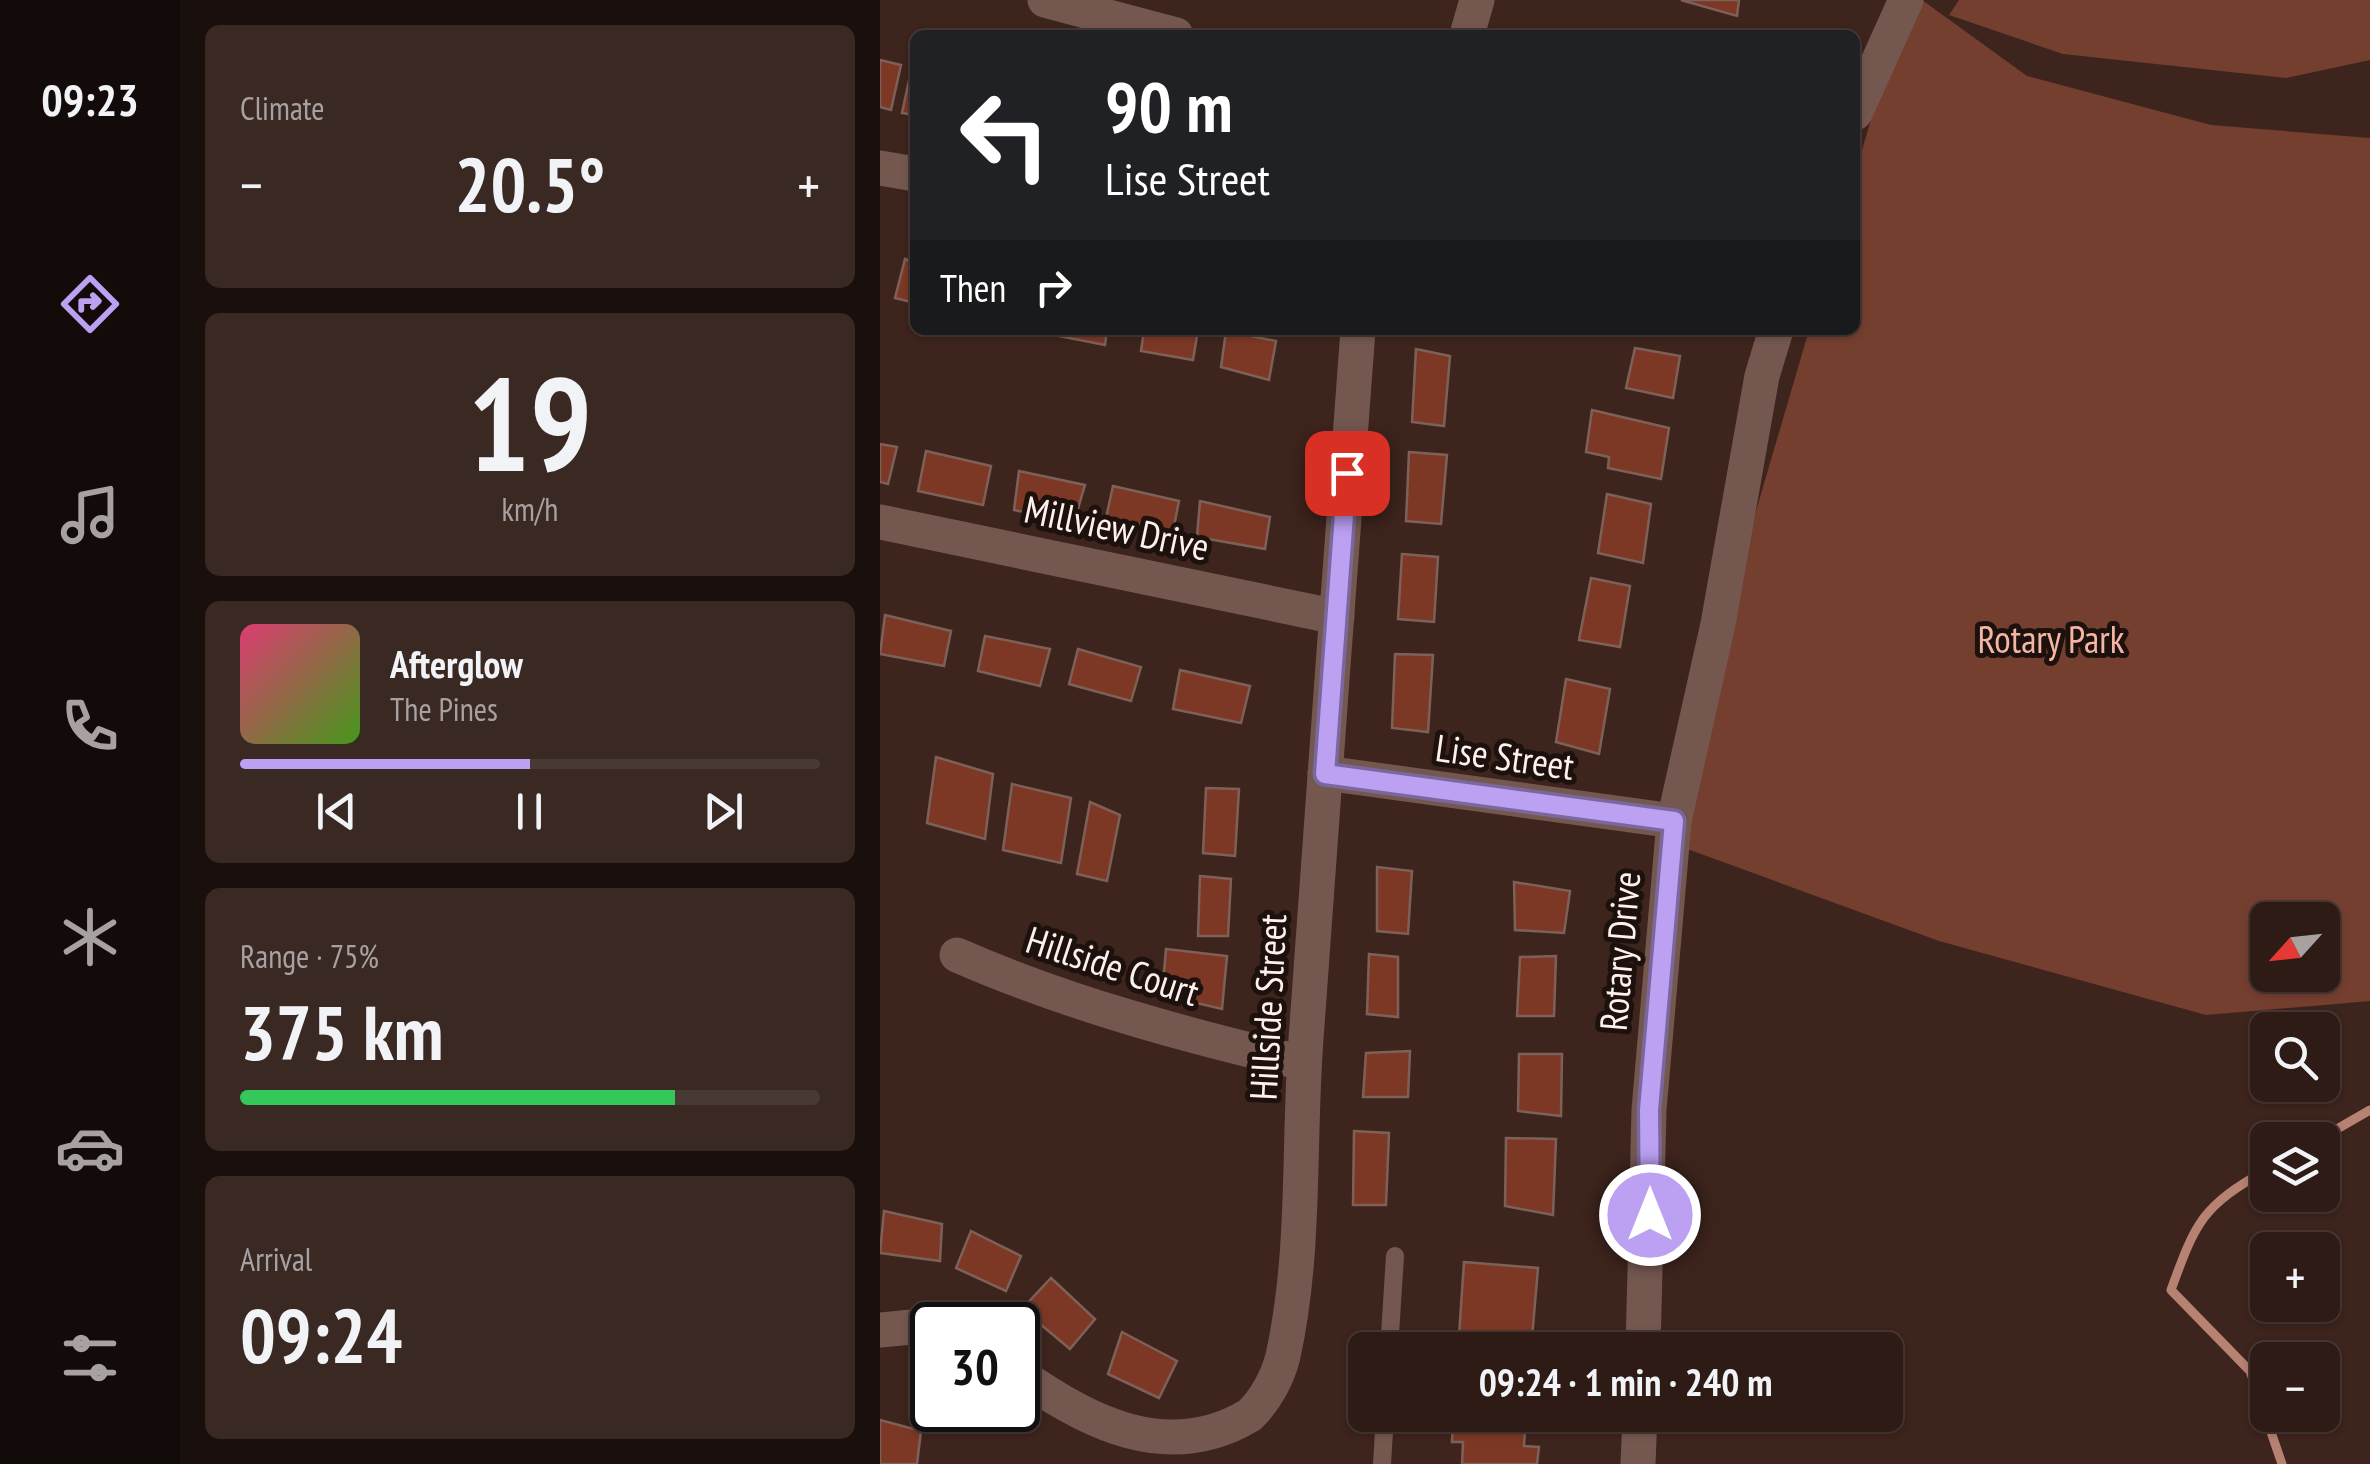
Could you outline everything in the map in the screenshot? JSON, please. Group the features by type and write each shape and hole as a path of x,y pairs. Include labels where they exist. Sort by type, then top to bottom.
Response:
{"street":[{"path":"1046,0 1157,30"},
{"path":"1468,30 1477,0"},
{"path":"1860,102 1906,0"},
{"path":"880,168 910,173"},
{"name":"Hillside Street","path":"1040,1389 1099,1432 1136,1447 1192,1447 1221,1436 1250,1415 1276,1377 1293,1293 1302,1178 1304,1063 1358,335"},
{"name":"Rotary Drive","path":"1644,1332 1649,1110 1674,821 1718,624 1762,376 1774,335"},
{"name":"Millview Drive","path":"880,522 1336,616"},
{"name":"Lise Street","path":"1325,774 1674,821"},
{"name":"Hillside Court","path":"957,954 1000,974 1159,1024 1304,1063"},
{"path":"880,1330 910,1327"},
{"path":"1638,1464 1639,1432"}],"lane":[{"path":"1390,1332 1395,1256"},
{"path":"1382,1464 1384,1432"}],"green space":[{"name":"Rotary Park","path":"1906,0 1922,0 2027,76 2211,125 2370,138 2370,1001 2206,1015 1939,941 1660,839 1808,335 1860,335 1860,157"},
{"path":"1959,0 2370,0 2370,60 2286,78 2063,54 1949,15"}],"building":[{"path":"1681,0 1739,0 1737,16"},
{"path":"880,60 901,65 891,110 880,107"},
{"path":"910,76 910,114 902,113"},
{"path":"905,259 910,261 910,302 895,298"},
{"path":"1054,335 1106,335 1105,345"},
{"path":"1143,335 1197,335 1193,360 1141,351"},
{"path":"1225,335 1276,341 1269,380 1221,367"},
{"path":"1635,348 1680,356 1673,398 1626,388"},
{"path":"1416,349 1450,356 1444,426 1412,422"},
{"path":"1592,410 1669,428 1661,479 1608,468 1609,457 1586,452"},
{"path":"880,444 897,447 888,484 880,482"},
{"path":"926,451 991,466 983,505 918,491"},
{"path":"1409,452 1447,455 1441,524 1406,521"},
{"path":"1019,471 1085,485 1074,522 1014,510"},
{"path":"1113,486 1179,501 1173,531 1106,518"},
{"path":"1607,494 1651,504 1643,563 1598,553"},
{"path":"1200,501 1270,517 1265,549 1197,537"},
{"path":"1402,554 1438,557 1434,622 1398,619"},
{"path":"1591,578 1630,586 1620,647 1579,640"},
{"path":"885,615 951,631 944,666 880,654"},
{"path":"985,636 1050,649 1040,686 978,671"},
{"path":"1078,649 1141,667 1131,701 1069,684"},
{"path":"1395,654 1433,655 1428,732 1392,728"},
{"path":"1180,670 1250,686 1241,723 1173,709"},
{"path":"1566,679 1610,689 1599,754 1556,742"},
{"path":"936,757 993,774 985,839 927,823"},
{"path":"1012,784 1071,798 1061,863 1003,850"},
{"path":"1206,788 1239,789 1235,856 1203,853"},
{"path":"1090,802 1120,815 1107,881 1077,874"},
{"path":"1377,867 1412,871 1408,934 1377,931"},
{"path":"1200,876 1231,879 1228,936 1198,936"},
{"path":"1514,882 1570,891 1564,933 1515,930"},
{"path":"1166,949 1227,956 1222,1009 1162,995"},
{"path":"1369,954 1398,957 1398,1017 1367,1014"},
{"path":"1556,956 1554,1016 1517,1016 1520,957"},
{"path":"1410,1051 1408,1097 1363,1097 1366,1053"},
{"path":"1519,1054 1562,1054 1561,1116 1518,1111"},
{"path":"1354,1131 1389,1133 1386,1205 1353,1205"},
{"path":"1506,1138 1556,1139 1553,1215 1505,1206"},
{"path":"884,1211 942,1224 940,1261 880,1253"},
{"path":"971,1231 1021,1256 1006,1291 956,1268"},
{"path":"1464,1262 1538,1268 1533,1332 1459,1332"},
{"path":"1051,1278 1095,1319 1070,1349 1040,1324 1040,1302 1029,1302"},
{"path":"1122,1332 1177,1361 1159,1398 1108,1374"},
{"path":"880,1420 910,1428 910,1432 921,1432 917,1464 880,1464"},
{"path":"1452,1432 1525,1432 1524,1446 1539,1447 1537,1464 1462,1464 1463,1442 1452,1442"}],"waterway":[{"path":"2340,1127 2370,1110"},
{"path":"2250,1180 2204,1217 2187,1247 2171,1290 2250,1371 2282,1464"}],"route":[{"path":"1347,473 1325,774 1674,821 1649,1110 1650,1215"}]}
